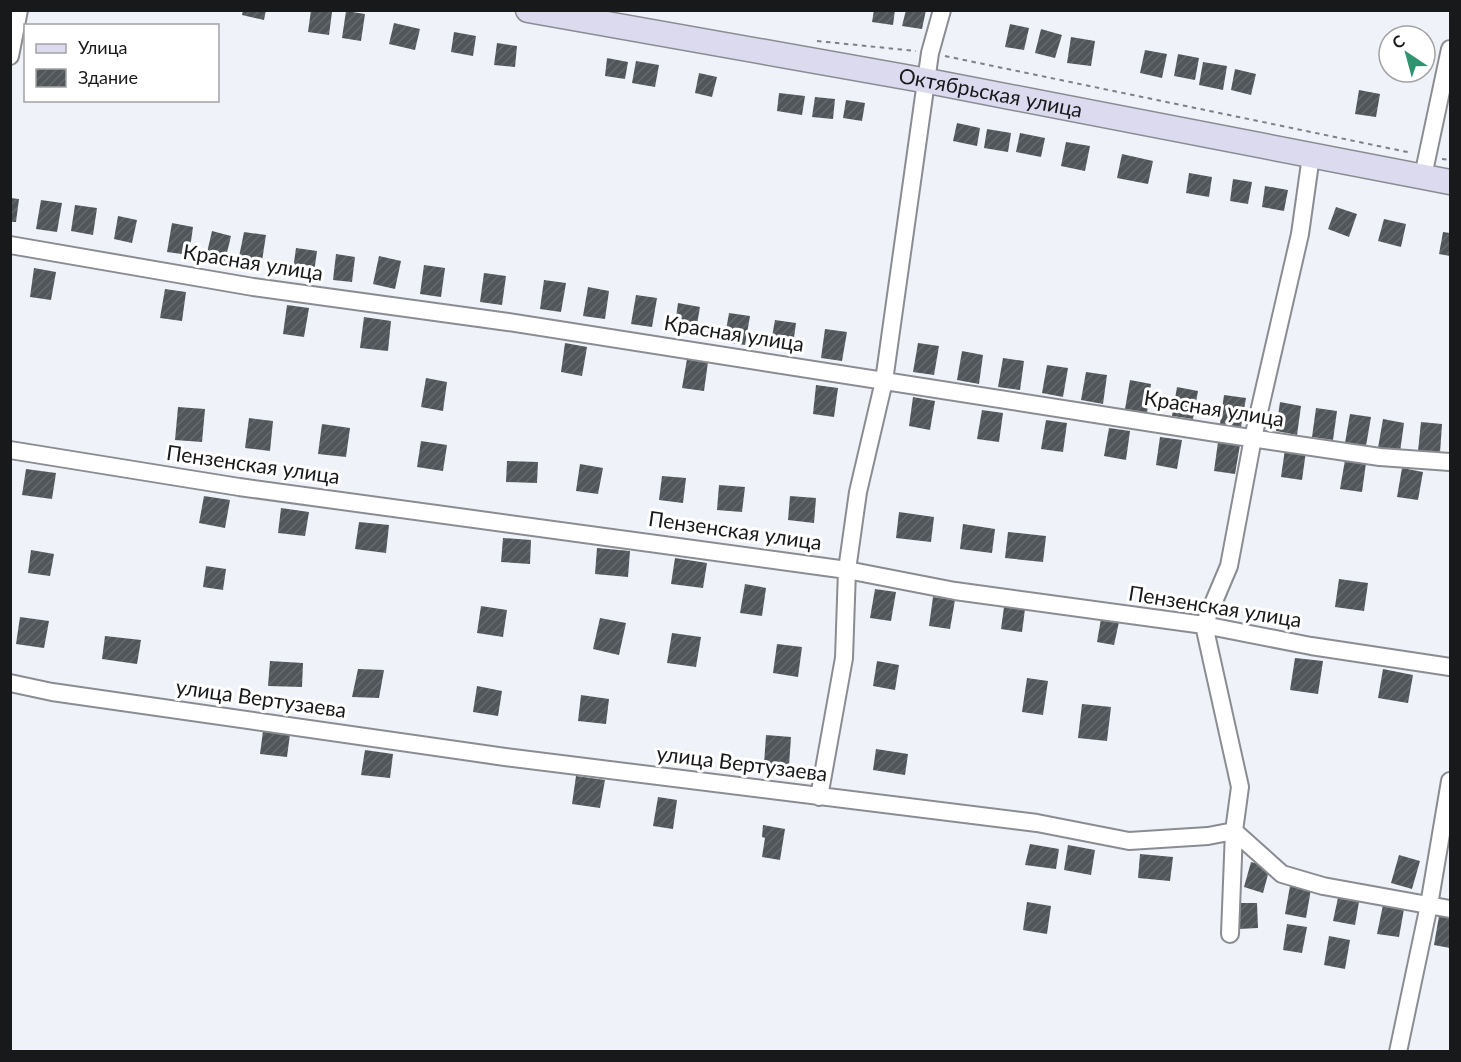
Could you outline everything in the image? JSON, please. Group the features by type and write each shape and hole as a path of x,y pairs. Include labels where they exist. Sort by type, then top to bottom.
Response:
{"main road":[{"name":"Октябрьская улица","path":"528,10 928,81 1311,156 1425,166 1450,182"}],"street":[{"path":"10,56 19,10"},
{"path":"819,797 844,658 847,570 858,492 884,381 905,219 928,81 930,53 942,10"},
{"path":"1425,166 1450,49"},
{"path":"1230,934 1234,831 1240,787 1204,625 1229,566 1253,438 1300,234 1311,156"},
{"name":"Красная улица","path":"10,245 254,287 508,322 1253,438 1380,457 1450,462"},
{"name":"Пензенская улица","path":"10,450 238,487 847,570 955,591 1204,625 1311,646 1450,667"},
{"name":"улица Вертузаева","path":"10,683 52,692 505,757 1037,823 1129,841 1208,836 1234,831"},
{"path":"1398,1052 1430,905 1450,781"},
{"path":"1234,831 1282,874 1323,886 1450,909"}],"path":[{"path":"812,40 930,53 1425,166 1450,160"}],"building":[{"path":"243,10 266,10 264,20 242,15"},
{"path":"311,10 332,12 329,35 308,32"},
{"path":"874,10 895,10 893,25 872,22"},
{"path":"906,10 926,10 922,29 902,26"},
{"path":"346,11 365,14 361,41 342,38"},
{"path":"394,23 420,29 415,50 389,44"},
{"path":"1010,24 1029,28 1024,50 1005,47"},
{"path":"1041,29 1062,35 1055,58 1035,53"},
{"path":"454,32 476,36 473,56 451,52"},
{"path":"1071,37 1095,41 1091,66 1067,63"},
{"path":"497,43 517,46 515,67 494,65"},
{"path":"1145,50 1167,54 1162,78 1140,73"},
{"path":"1178,54 1199,58 1195,80 1174,76"},
{"path":"607,58 628,62 625,79 605,76"},
{"path":"636,61 659,65 655,87 632,83"},
{"path":"1203,62 1227,66 1223,90 1199,85"},
{"path":"1235,69 1256,74 1251,95 1231,90"},
{"path":"699,73 717,77 712,97 695,93"},
{"path":"1359,90 1380,94 1376,117 1355,114"},
{"path":"779,93 805,96 802,115 777,111"},
{"path":"815,97 835,99 833,119 812,117"},
{"path":"846,100 865,103 862,121 843,118"},
{"path":"957,123 980,128 977,146 953,141"},
{"path":"987,129 1011,133 1008,152 984,148"},
{"path":"1020,133 1045,138 1041,157 1016,152"},
{"path":"1066,142 1090,146 1085,171 1061,166"},
{"path":"1122,154 1153,161 1148,184 1117,178"},
{"path":"1189,173 1212,177 1209,197 1186,193"},
{"path":"1233,179 1252,182 1248,204 1230,201"},
{"path":"1265,186 1288,190 1284,211 1262,207"},
{"path":"10,198 19,199 16,222 10,222"},
{"path":"41,200 62,203 57,232 36,229"},
{"path":"75,205 97,208 93,235 71,231"},
{"path":"1336,207 1357,214 1349,237 1328,229"},
{"path":"118,216 137,220 132,243 114,239"},
{"path":"1384,219 1406,224 1401,247 1378,241"},
{"path":"172,223 193,227 189,255 167,252"},
{"path":"212,231 231,236 225,261 206,257"},
{"path":"244,232 266,235 262,261 239,257"},
{"path":"1443,232 1450,233 1450,256 1439,254"},
{"path":"296,248 317,251 313,280 292,277"},
{"path":"336,254 355,257 352,282 333,280"},
{"path":"379,256 401,261 395,289 373,284"},
{"path":"424,265 445,268 441,297 420,294"},
{"path":"34,268 56,272 51,300 30,297"},
{"path":"484,273 506,276 502,305 480,302"},
{"path":"544,280 566,283 561,312 540,309"},
{"path":"588,287 609,291 605,319 583,316"},
{"path":"165,289 186,292 182,321 160,318"},
{"path":"636,295 657,298 652,327 631,324"},
{"path":"678,303 700,307 695,336 674,332"},
{"path":"287,305 309,308 304,337 283,334"},
{"path":"729,313 750,316 745,345 724,342"},
{"path":"364,317 391,321 388,351 360,348"},
{"path":"775,320 796,323 792,352 770,348"},
{"path":"825,329 847,332 842,361 821,358"},
{"path":"565,343 587,347 582,376 561,372"},
{"path":"918,343 939,346 934,375 913,372"},
{"path":"962,351 983,355 979,384 957,380"},
{"path":"1003,358 1024,361 1020,390 998,387"},
{"path":"687,359 708,362 704,391 682,388"},
{"path":"1047,365 1068,368 1063,397 1042,393"},
{"path":"1086,372 1107,375 1103,404 1081,400"},
{"path":"426,378 447,382 443,411 421,407"},
{"path":"1130,380 1151,384 1147,413 1125,409"},
{"path":"816,385 838,388 834,417 813,414"},
{"path":"1177,387 1198,391 1193,419 1172,416"},
{"path":"1224,395 1246,398 1241,427 1220,424"},
{"path":"913,397 935,401 930,430 909,426"},
{"path":"1280,402 1301,406 1297,435 1276,431"},
{"path":"178,407 205,409 202,442 175,440"},
{"path":"1316,408 1337,411 1333,440 1312,437"},
{"path":"982,410 1003,413 999,442 977,439"},
{"path":"1350,414 1371,417 1366,446 1345,443"},
{"path":"249,418 273,421 270,451 245,448"},
{"path":"1383,419 1404,423 1400,452 1378,448"},
{"path":"1046,420 1067,423 1063,452 1041,449"},
{"path":"1421,422 1442,424 1440,453 1418,451"},
{"path":"322,424 350,428 346,457 318,454"},
{"path":"1109,428 1130,431 1126,460 1104,456"},
{"path":"1160,437 1182,440 1177,469 1156,465"},
{"path":"421,441 447,445 443,471 417,467"},
{"path":"1218,442 1240,445 1235,474 1214,471"},
{"path":"1285,449 1306,451 1302,480 1281,477"},
{"path":"1345,460 1366,463 1362,492 1340,489"},
{"path":"507,461 538,462 537,483 506,482"},
{"path":"580,464 603,468 598,494 576,491"},
{"path":"1402,468 1423,472 1418,500 1397,497"},
{"path":"26,469 56,473 52,499 22,495"},
{"path":"662,476 686,478 683,503 659,500"},
{"path":"719,485 745,487 742,512 717,510"},
{"path":"204,496 230,500 225,528 199,523"},
{"path":"790,496 816,498 814,523 788,520"},
{"path":"281,508 309,512 305,536 278,533"},
{"path":"899,512 934,517 931,542 896,538"},
{"path":"359,522 389,525 386,553 355,549"},
{"path":"963,524 995,529 992,553 960,549"},
{"path":"1008,532 1046,536 1043,562 1005,558"},
{"path":"503,538 531,540 530,564 501,562"},
{"path":"597,548 630,551 628,577 595,574"},
{"path":"31,550 54,554 50,576 28,573"},
{"path":"675,558 707,563 703,588 671,584"},
{"path":"206,566 226,569 223,590 203,587"},
{"path":"1339,579 1368,583 1364,611 1335,607"},
{"path":"745,584 766,588 762,616 740,613"},
{"path":"875,589 896,592 891,621 870,618"},
{"path":"933,597 955,600 950,629 929,626"},
{"path":"481,606 507,610 503,637 477,633"},
{"path":"1004,607 1025,609 1022,632 1001,629"},
{"path":"20,617 49,621 44,648 16,644"},
{"path":"600,618 626,623 619,655 593,649"},
{"path":"1101,619 1119,622 1114,645 1097,642"},
{"path":"672,633 701,637 696,667 667,663"},
{"path":"105,636 141,640 137,664 102,659"},
{"path":"777,644 802,647 798,677 773,673"},
{"path":"1295,658 1323,661 1318,694 1290,690"},
{"path":"270,661 303,663 302,687 268,686"},
{"path":"877,661 899,665 895,690 873,686"},
{"path":"358,669 384,670 379,698 352,697"},
{"path":"1383,669 1413,675 1408,703 1378,698"},
{"path":"1027,678 1048,681 1043,715 1022,712"},
{"path":"477,686 502,691 498,716 473,712"},
{"path":"581,695 609,699 606,724 578,721"},
{"path":"1082,704 1111,707 1107,741 1078,738"},
{"path":"263,731 290,734 287,757 260,754"},
{"path":"766,735 791,737 789,766 764,764"},
{"path":"876,749 908,754 905,775 873,770"},
{"path":"365,750 393,754 390,778 361,775"},
{"path":"576,776 605,780 600,808 572,804"},
{"path":"658,797 677,800 673,829 653,826"},
{"path":"763,825 785,829 780,860 762,857 765,838 762,837"},
{"path":"1030,844 1059,849 1056,869 1025,865"},
{"path":"1068,845 1095,850 1091,875 1064,870"},
{"path":"1140,854 1173,857 1170,881 1138,878"},
{"path":"1399,855 1420,861 1412,889 1391,883"},
{"path":"1251,862 1270,867 1263,893 1244,887"},
{"path":"1290,886 1311,889 1306,918 1285,914"},
{"path":"1339,893 1360,896 1355,925 1333,921"},
{"path":"1027,902 1051,906 1047,934 1023,930"},
{"path":"1239,903 1257,903 1258,928 1239,929"},
{"path":"1383,905 1404,909 1399,937 1377,934"},
{"path":"1439,916 1450,918 1450,948 1434,945"},
{"path":"1287,924 1307,927 1302,953 1283,950"},
{"path":"1329,936 1350,940 1345,969 1324,965"}]}
